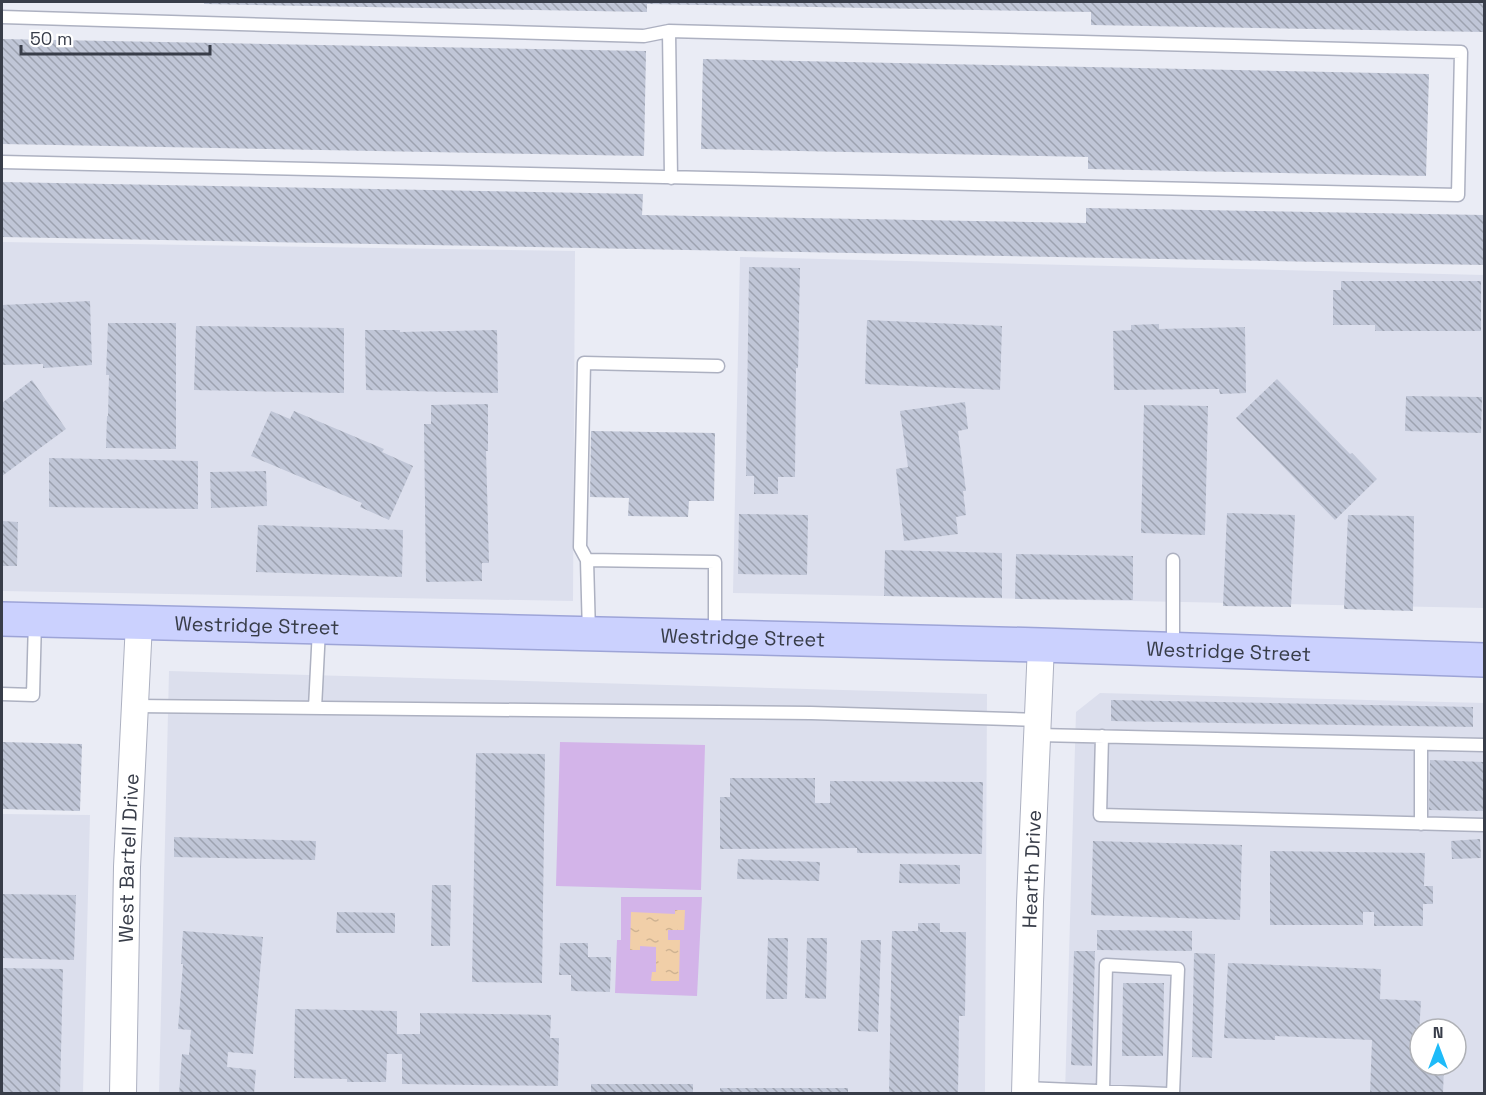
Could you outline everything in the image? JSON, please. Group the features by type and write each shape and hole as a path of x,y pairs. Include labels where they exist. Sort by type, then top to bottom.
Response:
{"street":[{"name":"Westridge Street","path":"2,619 715,639 1041,645 1485,660"},
{"name":"West Bartell Drive","path":"123,1094 127,867 139,623"},
{"name":"Hearth Drive","path":"1025,1091 1041,645"}],"lane":[{"path":"2,17 644,36 669,31 1461,52 1458,195 2,162"},
{"path":"669,31 671,178"},
{"path":"589,635 587,560 580,547 584,363 718,366"},
{"path":"587,560 715,562 715,639"},
{"path":"1173,560 1173,650"},
{"path":"2,694 33,695 35,620"},
{"path":"315,708 319,628"},
{"path":"135,706 811,713 1038,727 1102,736 1485,745"},
{"path":"1102,736 1101,815 1485,825"},
{"path":"1421,744 1421,824"},
{"path":"1103,1091 1106,966 1178,969 1173,1094"},
{"path":"1025,1091 1168,1094"}],"shaded area":[{"path":"2,242 575,251 573,601 2,591"},
{"path":"740,257 1484,275 1484,608 733,593"},
{"path":"169,671 987,694 985,1093 159,1094"},
{"path":"1100,693 1484,703 1484,1093 1065,1094 1076,712"},
{"path":"560,742 705,745 701,890 556,886"},
{"path":"2,814 90,815 83,1093 2,1094"},
{"path":"621,897 702,897 697,996 615,993 617,940 621,940"}],"water":[{"path":"675,910 685,910 684,930 668,930 668,940 680,940 679,981 651,981 652,972 656,972 656,947 640,946 640,950 630,950 631,912 675,914"}],"building":[{"path":"204,2 1484,2 1484,32 1091,25 1091,12 647,4 647,12 204,4"},
{"path":"2,39 646,51 644,156 2,144"},
{"path":"703,59 1429,74 1426,176 1088,169 1088,157 701,149"},
{"path":"2,182 643,194 642,215 1086,223 1086,208 1484,215 1484,265 2,237"},
{"path":"749,267 800,268 795,477 778,477 778,494 754,494 754,476 746,476"},
{"path":"1341,281 1481,281 1481,331 1375,331 1375,325 1333,325 1333,290 1341,290"},
{"path":"90,301 92,365 43,368 43,364 2,365 2,305"},
{"path":"867,320 1002,326 1000,390 865,384"},
{"path":"108,323 176,323 176,449 106,448 109,375 106,375"},
{"path":"1159,324 1159,329 1245,327 1246,393 1220,394 1219,389 1114,390 1113,331 1131,330 1131,325"},
{"path":"196,326 344,328 344,393 194,390"},
{"path":"365,330 400,330 400,332 497,330 498,393 366,390"},
{"path":"1277,379 1377,479 1335,520 1236,418"},
{"path":"32,380 66,429 2,476 2,403"},
{"path":"1406,396 1482,397 1481,433 1405,431"},
{"path":"965,402 968,429 958,431 966,491 963,491 966,515 956,517 958,534 904,541 896,469 908,467 900,411"},
{"path":"488,404 488,451 486,451 489,563 482,563 482,581 426,582 424,424 431,424 431,405"},
{"path":"1144,405 1208,406 1205,535 1141,533"},
{"path":"271,411 290,419 294,411 384,449 382,452 413,466 389,520 360,507 362,503 251,456"},
{"path":"591,431 715,433 714,501 689,501 688,517 628,516 629,498 590,497"},
{"path":"49,458 198,461 198,509 49,507"},
{"path":"266,471 267,506 211,508 210,472"},
{"path":"1227,513 1295,515 1291,607 1223,606"},
{"path":"739,514 808,515 807,575 738,574"},
{"path":"1348,515 1414,516 1413,611 1344,609"},
{"path":"2,521 18,522 17,566 2,566"},
{"path":"258,525 403,530 402,577 256,572"},
{"path":"885,550 1002,553 1002,598 884,596"},
{"path":"1016,554 1133,556 1133,600 1015,599"},
{"path":"1111,700 1473,707 1473,727 1111,721"},
{"path":"2,742 82,744 80,811 2,809"},
{"path":"476,753 545,754 542,983 472,982"},
{"path":"1430,760 1484,762 1484,811 1429,810"},
{"path":"730,778 815,778 815,803 830,803 830,781 983,782 982,854 857,853 857,848 720,849 720,797 730,797"},
{"path":"174,837 316,841 315,860 174,857"},
{"path":"1480,839 1481,858 1452,859 1451,841"},
{"path":"1093,841 1242,845 1240,920 1091,915"},
{"path":"1270,851 1425,853 1424,886 1433,886 1433,904 1423,904 1423,926 1374,926 1374,912 1363,912 1363,925 1270,925"},
{"path":"738,859 820,862 819,881 737,879"},
{"path":"900,864 960,865 960,884 899,883"},
{"path":"432,885 451,885 450,946 431,946"},
{"path":"2,894 76,895 74,960 2,958"},
{"path":"337,912 395,913 395,933 336,933"},
{"path":"918,923 940,923 940,932 966,932 965,1016 959,1016 958,1094 889,1094 892,931 918,931"},
{"path":"1097,930 1192,931 1192,951 1097,950"},
{"path":"183,931 263,937 253,1054 228,1052 227,1067 256,1070 254,1094 179,1094 182,1054 189,1055 191,1030 178,1029"},
{"path":"768,938 788,938 787,999 766,999"},
{"path":"807,938 827,938 826,999 805,998"},
{"path":"861,940 881,940 878,1032 858,1031"},
{"path":"560,943 588,943 588,957 611,957 610,992 571,991 571,975 559,975"},
{"path":"1074,951 1095,951 1092,1066 1071,1065"},
{"path":"1194,953 1215,954 1212,1058 1192,1057"},
{"path":"1228,963 1381,969 1380,999 1421,1001 1420,1017 1408,1017 1408,1077 1444,1077 1443,1094 1370,1094 1372,1040 1275,1036 1275,1040 1224,1038"},
{"path":"2,968 63,969 60,1094 2,1094"},
{"path":"1123,983 1164,983 1163,1056 1122,1056"},
{"path":"295,1009 397,1011 397,1034 420,1034 420,1013 551,1015 550,1038 559,1038 558,1086 402,1084 402,1054 387,1054 386,1082 294,1078"},
{"path":"591,1084 693,1084 693,1094 591,1094"},
{"path":"720,1088 848,1088 848,1094 720,1094"}]}
